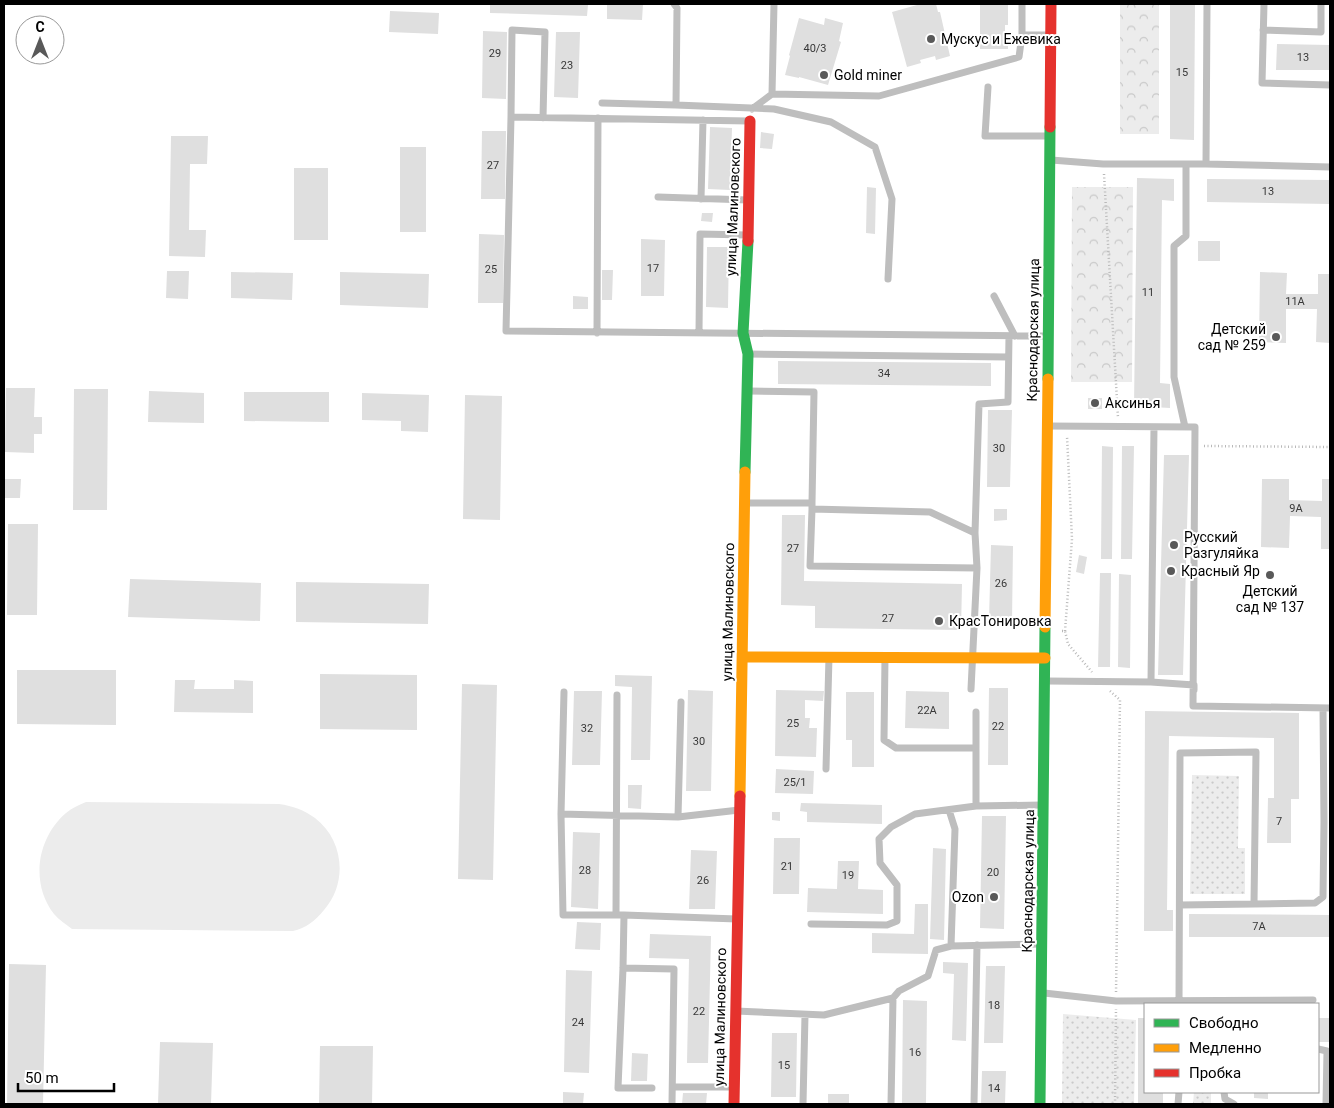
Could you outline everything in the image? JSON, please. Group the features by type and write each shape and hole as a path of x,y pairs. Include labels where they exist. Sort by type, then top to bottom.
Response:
{"street":[{"name":"Краснодарская улица","path":"1040,1104 1051,4"},
{"name":"улица Малиновского","path":"734,1104 748,354 743,333 751,115"},
{"path":"743,657 1045,658"}],"lane":[{"path":"674,4 677,8 676,105"},
{"path":"751,115 772,94 774,4"},
{"path":"772,94 879,96 1019,58 1022,35 1022,4"},
{"path":"1206,164 1207,4"},
{"path":"1264,4 1262,83 1330,84"},
{"path":"1263,30 1321,32 1321,4"},
{"path":"543,118 545,32 512,30 512,117 506,331 1048,336"},
{"path":"1022,35 1051,35"},
{"path":"988,86 985,136 1050,136"},
{"path":"602,103 676,105 751,115"},
{"path":"512,117 703,120 751,115 774,109 831,122 875,148 892,199 888,279"},
{"path":"597,333 598,118"},
{"path":"701,198 703,120"},
{"path":"1050,160 1103,164 1330,167"},
{"path":"1185,427 1174,377 1174,246 1186,236 1186,164"},
{"path":"658,198 748,200"},
{"path":"699,333 700,234 748,235"},
{"path":"970,689 977,568 975,533 979,404 1008,402 1008,357 1012,336 994,296"},
{"path":"748,354 1008,357"},
{"path":"747,390 814,392 810,566 977,568"},
{"path":"1048,426 1195,427 1194,706 1327,708 1327,822 1323,897 1314,903 1180,905"},
{"path":"1151,682 1154,427"},
{"path":"744,502 930,512 975,533"},
{"path":"826,769 829,657"},
{"path":"885,657 884,740 896,748 976,748"},
{"path":"1045,681 1151,682 1194,685"},
{"path":"564,692 561,814 563,915 737,919"},
{"path":"617,694 617,815 623,968 618,1088 652,1088"},
{"path":"678,817 681,702"},
{"path":"976,712 976,806"},
{"path":"1179,1003 1180,753 1256,752 1254,904"},
{"path":"811,924 887,925 897,921 897,885 880,863 879,839 891,827 915,814 976,806 1044,805"},
{"path":"561,814 678,817 739,810"},
{"path":"949,810 955,829 951,946"},
{"path":"736,1011 824,1015 893,998 899,991 928,976 936,950 951,946 1042,944"},
{"path":"974,1104 977,946"},
{"path":"623,968 674,970 672,1104"},
{"path":"1042,993 1116,1001 1179,1003 1313,1000"},
{"path":"891,1104 893,998"},
{"path":"803,1104 805,1015"},
{"path":"1319,1049 1327,1051 1326,1104"},
{"path":"672,1087 734,1087"},
{"path":"1224,1093 1224,1099 1234,1104"}],"path":[{"path":"1103,164 1119,427"},
{"path":"1066,426 1072,539 1063,632 1068,644 1100,682 1120,700 1115,1104"},
{"path":"1195,446 1330,447"}],"green space":[{"path":"1120,4 1159,4 1159,134 1120,134"},
{"path":"1072,187 1133,187 1132,382 1071,382"},
{"path":"1192,775 1239,776 1238,848 1245,848 1245,894 1190,894"},
{"path":"86,802 279,804 294,807 315,818 325,827 332,838 339,862 337,887 332,899 317,918 310,924 293,931 72,929 54,914 46,902 42,889 40,861 43,848 56,823 68,811"},
{"path":"1063,1014 1136,1020 1134,1104 1062,1104"},
{"path":"1194,1093 1211,1093 1211,1104 1193,1104"}],"building":[{"path":"490,4 588,5 587,16 490,13"},
{"path":"607,4 643,4 642,20 607,19"},
{"path":"917,4 936,4 938,12 940,12 950,56 936,60 935,56 920,60 921,63 907,67 892,12"},
{"path":"980,4 1008,4 1008,25 1005,25 1005,35 1008,35 1008,49 980,49"},
{"path":"1170,4 1195,4 1194,140 1170,139"},
{"path":"390,11 439,13 438,34 389,32"},
{"path":"799,18 824,25 825,18 843,23 839,41 841,42 828,85 785,75"},
{"path":"483,31 507,32 506,99 482,98"},
{"path":"556,32 580,32 578,98 554,97"},
{"path":"1277,44 1330,45 1330,70 1276,70"},
{"path":"710,127 732,128 730,190 708,189"},
{"path":"482,131 506,131 505,199 481,199"},
{"path":"761,132 774,134 772,149 760,148"},
{"path":"171,136 208,136 207,164 190,164 189,230 206,230 205,257 169,256"},
{"path":"400,147 426,147 426,232 400,232"},
{"path":"294,168 328,168 328,240 294,240"},
{"path":"1137,178 1174,179 1174,201 1162,200 1160,383 1170,384 1170,408 1134,406"},
{"path":"1207,179 1330,180 1330,204 1207,202"},
{"path":"867,187 876,188 875,234 866,233"},
{"path":"702,213 713,213 712,222 701,221"},
{"path":"479,234 504,235 503,303 478,303"},
{"path":"641,239 665,240 664,296 641,296"},
{"path":"1198,241 1220,241 1220,261 1198,261"},
{"path":"707,247 729,247 728,308 706,307"},
{"path":"602,270 613,270 612,300 602,300"},
{"path":"167,271 189,271 188,299 166,298"},
{"path":"231,272 293,273 292,300 231,298"},
{"path":"340,272 429,274 428,308 340,305"},
{"path":"1260,272 1287,273 1286,294 1318,294 1318,274 1330,274 1330,343 1316,342 1317,309 1286,309 1286,343 1259,342"},
{"path":"573,296 588,297 588,309 573,309"},
{"path":"778,361 991,363 991,386 778,384"},
{"path":"6,388 35,388 34,417 42,417 42,434 34,434 34,453 5,452"},
{"path":"74,389 108,389 107,510 73,510"},
{"path":"149,391 204,393 204,423 148,422"},
{"path":"244,392 329,392 329,422 244,421"},
{"path":"362,393 429,395 428,432 401,431 401,421 362,420"},
{"path":"465,395 502,396 500,520 463,519"},
{"name":"Аксинья","path":"1088,398 1102,398 1102,409 1088,409"},
{"path":"988,410 1012,410 1010,487 987,487"},
{"path":"1102,446 1113,447 1112,559 1101,559"},
{"path":"1122,446 1134,446 1132,559 1121,559"},
{"path":"1164,455 1189,455 1183,675 1158,675"},
{"path":"4,479 21,479 20,498 4,498"},
{"path":"1262,479 1289,479 1289,500 1322,501 1322,479 1330,479 1330,549 1321,549 1321,517 1290,516 1289,548 1261,547"},
{"path":"994,509 1007,509 1007,520 994,521"},
{"path":"782,515 805,515 804,581 962,584 961,630 815,628 815,606 781,605"},
{"path":"8,524 38,524 37,615 7,615"},
{"path":"991,545 1013,546 1012,621 989,620"},
{"path":"1079,555 1087,557 1084,574 1076,572"},
{"path":"1100,573 1111,573 1110,667 1098,667"},
{"path":"1119,574 1131,575 1130,668 1118,667"},
{"path":"130,579 261,583 260,621 128,617"},
{"path":"296,582 429,584 428,624 296,622"},
{"path":"17,670 116,670 116,725 17,724"},
{"path":"320,674 417,675 417,730 320,729"},
{"path":"615,675 652,676 650,760 631,760 632,687 615,686"},
{"path":"175,680 195,680 194,689 234,689 234,680 253,681 253,713 174,712"},
{"path":"462,684 497,685 493,880 458,879"},
{"path":"989,688 1008,688 1008,765 988,765"},
{"path":"688,690 713,691 711,791 686,791"},
{"path":"776,690 824,691 823,701 805,700 805,718 810,718 809,728 817,728 816,757 775,756"},
{"path":"574,691 602,691 600,765 572,765"},
{"path":"906,691 949,692 949,729 905,728"},
{"path":"846,692 874,692 874,767 852,767 852,740 846,740"},
{"path":"1145,711 1299,713 1299,799 1291,799 1291,843 1267,843 1268,798 1274,798 1274,738 1169,736 1167,910 1173,910 1173,931 1144,931"},
{"path":"776,769 814,771 813,794 775,793"},
{"path":"628,785 642,785 641,809 628,808"},
{"path":"801,803 882,805 882,824 807,822 807,812 800,811"},
{"path":"772,812 780,812 780,821 772,820"},
{"path":"982,816 1006,816 1004,929 980,928"},
{"path":"573,832 600,833 598,909 571,907"},
{"path":"774,838 800,838 799,894 773,894"},
{"path":"933,848 946,849 944,940 930,939"},
{"path":"691,850 717,851 715,909 689,909"},
{"path":"838,861 859,861 858,889 883,890 883,914 807,912 808,888 837,889"},
{"path":"915,904 928,904 928,954 872,953 872,933 914,934"},
{"path":"1189,914 1330,915 1330,937 1189,937"},
{"path":"577,922 601,923 600,950 575,949"},
{"path":"650,934 711,936 708,1063 687,1063 689,959 649,958"},
{"path":"943,962 968,963 966,1041 952,1040 954,974 943,973"},
{"path":"9,964 46,965 43,1104 7,1104"},
{"path":"986,966 1005,966 1003,1043 984,1043"},
{"path":"566,970 592,971 589,1073 564,1072"},
{"path":"903,1000 927,1001 926,1104 902,1104"},
{"path":"1138,1018 1144,1018 1144,1093 1163,1093 1163,1104 1138,1104"},
{"path":"1319,1018 1330,1018 1330,1042 1319,1042"},
{"path":"772,1033 797,1033 796,1097 771,1097"},
{"path":"160,1042 213,1043 211,1104 158,1104"},
{"path":"320,1046 373,1046 372,1104 319,1104"},
{"path":"632,1053 648,1054 647,1081 631,1081"},
{"path":"982,1071 1006,1071 1005,1104 981,1104"},
{"path":"563,1092 584,1093 583,1104 563,1104"},
{"path":"683,1093 707,1093 706,1104 682,1104"},
{"path":"1254,1093 1268,1093 1268,1099 1254,1098"},
{"path":"828,1094 849,1094 849,1104 828,1104"}],"traffic: fast":[{"path":"1048,379 1050,127"},
{"path":"745,472 748,354 743,333 748,241"},
{"path":"1040,1104 1045,627"}],"traffic: slow":[{"path":"1045,627 1048,379"},
{"path":"740,796 745,472"},
{"path":"743,657 1045,658"}],"traffic: jam":[{"path":"1050,127 1051,4"},
{"path":"748,241 750,121"},
{"path":"734,1104 740,796"}],"place":[{"name":"Мускус и Ежевика","path":"931,39"},
{"name":"Gold miner","path":"824,75"},
{"name":"Детский сад № 259","path":"1276,337"},
{"name":"Аксинья","path":"1095,403"},
{"name":"Русский Разгуляйка","path":"1174,545"},
{"name":"Красный Яр","path":"1171,571"},
{"name":"Детский сад № 137","path":"1270,575"},
{"name":"КрасТонировка","path":"939,621"},
{"name":"Ozon","path":"994,897"}]}
